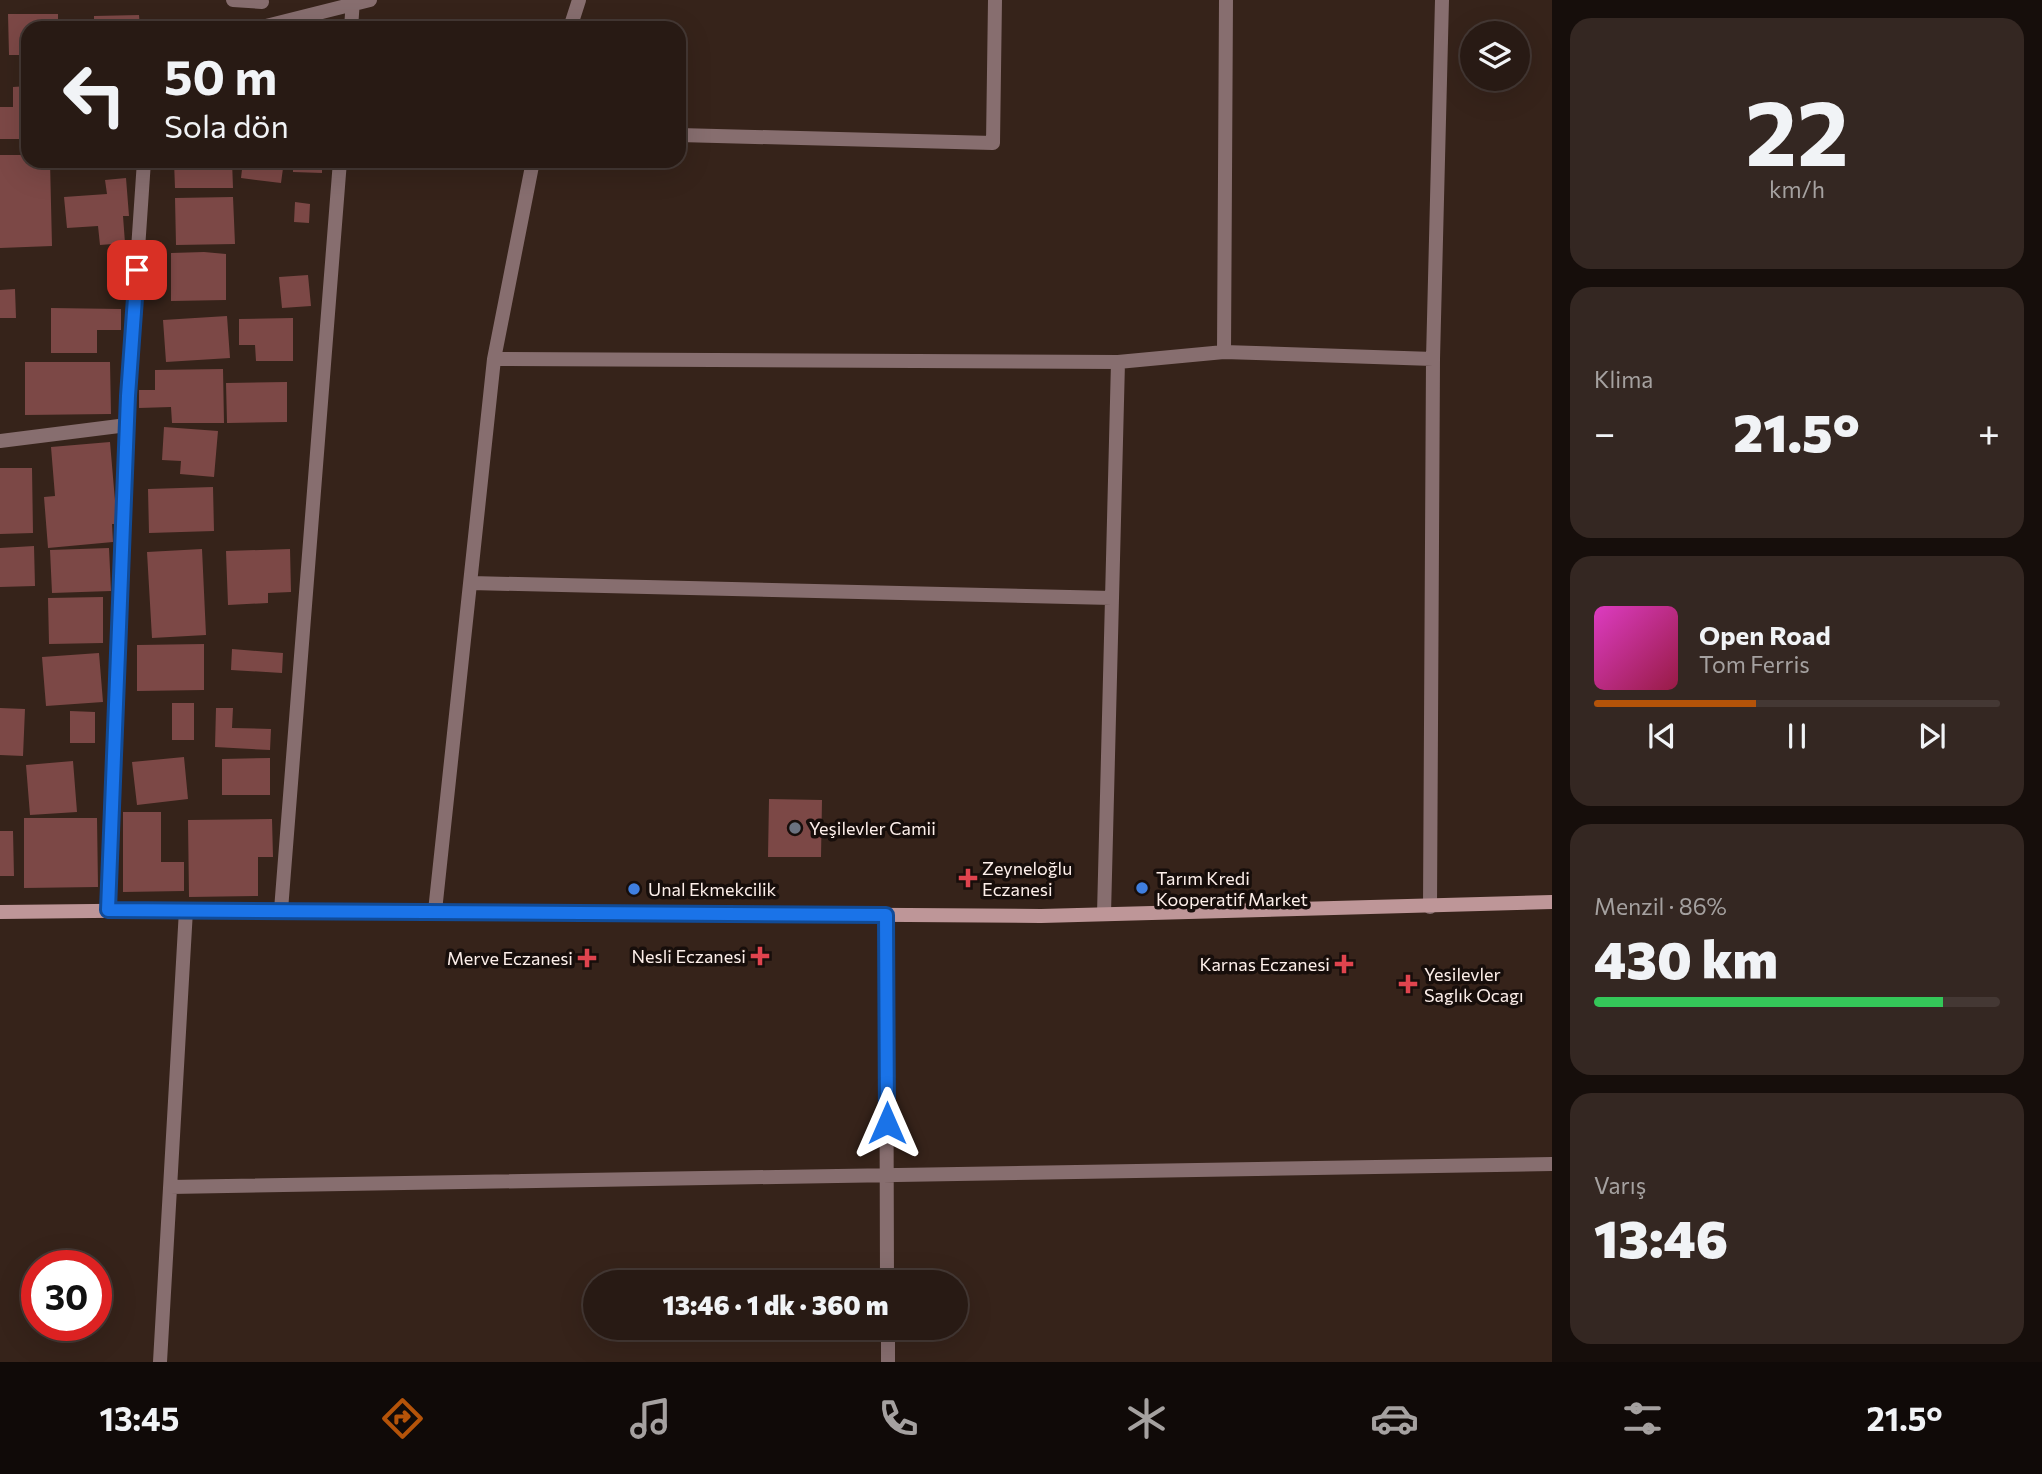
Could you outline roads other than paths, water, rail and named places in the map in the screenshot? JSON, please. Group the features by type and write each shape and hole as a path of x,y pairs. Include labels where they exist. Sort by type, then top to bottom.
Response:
{"main road":[{"path":"0,912 186,909 886,915 1104,914 1552,902"}],"street":[{"path":"233,0 262,1 260,21"},
{"path":"281,21 353,1 370,0"},
{"path":"572,21 579,0"},
{"path":"686,135 993,143 995,0"},
{"path":"1224,352 1226,0"},
{"path":"1430,907 1433,359 1441,0"},
{"path":"352,21 353,1"},
{"path":"108,910 127,425 144,168"},
{"path":"281,910 339,168"},
{"path":"435,911 494,359 532,168"},
{"path":"494,359 1118,362 1224,352 1433,359"},
{"path":"1104,914 1118,362"},
{"path":"0,441 127,425"},
{"path":"471,583 1112,598"},
{"path":"160,1362 186,909"},
{"path":"886,915 887,1270"},
{"path":"170,1186 1552,1164"},
{"path":"888,1340 888,1362"}],"place":[{"name":"Yeşilevler Camii","path":"795,828"},
{"name":"Zeyneloğlu Eczanesi","path":"968,878"},
{"name":"Tarım Kredi Kooperatif Market","path":"1142,888"},
{"name":"Unal Ekmekcilik","path":"634,889"},
{"name":"Nesli Eczanesi","path":"760,956"},
{"name":"Merve Eczanesi","path":"587,958"},
{"name":"Karnas Eczanesi","path":"1344,964"},
{"name":"Yesilevler Saglık Ocagı","path":"1408,984"}]}
